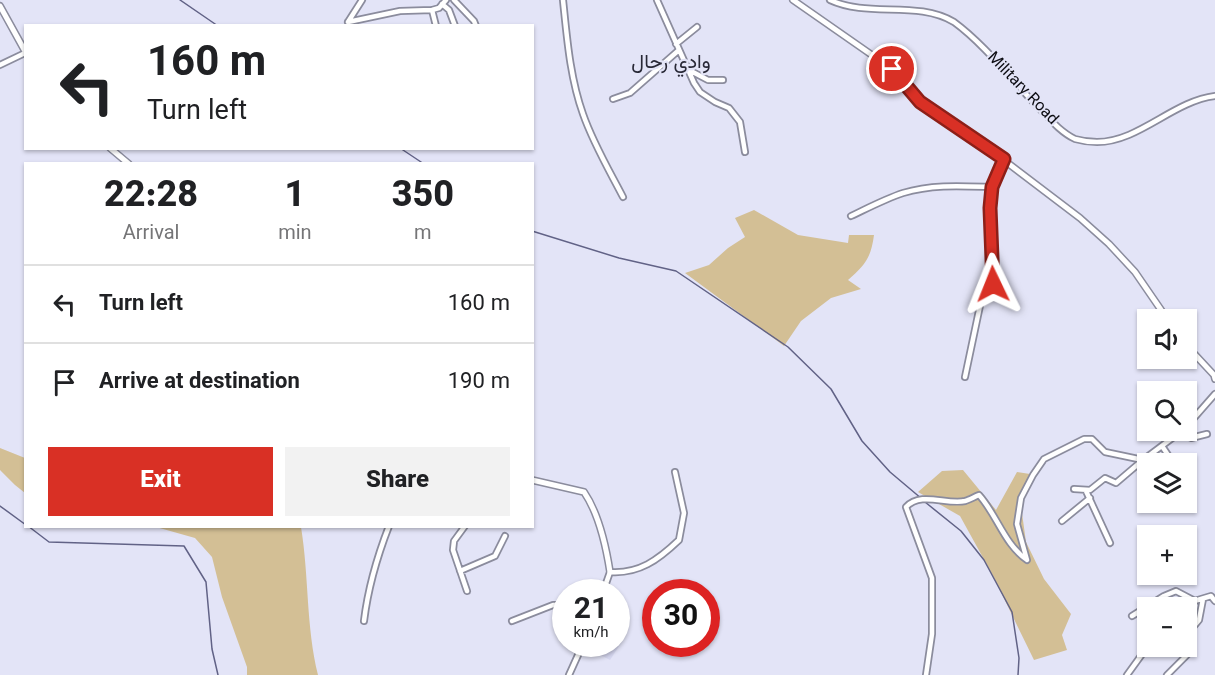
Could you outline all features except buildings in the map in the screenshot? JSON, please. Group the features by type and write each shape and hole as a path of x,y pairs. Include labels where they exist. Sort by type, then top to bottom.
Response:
{"street":[{"path":"362,0 348,22 400,11 432,10 444,2 454,24"},
{"path":"454,0 475,24"},
{"path":"563,0 571,62 582,113 597,149 623,197"},
{"path":"657,0 700,92 729,108 740,122 745,152"},
{"path":"793,0 892,69 920,102 1004,159 1080,218 1135,272 1160,309"},
{"name":"Military Road","path":"830,0 858,8 925,9 952,20 975,40 1055,125 1074,138 1085,141 1117,139 1192,101 1215,96"},
{"path":"0,6 24,51"},
{"path":"432,10 436,24"},
{"path":"613,99 630,93 697,27"},
{"path":"0,65 24,53"},
{"path":"688,70 708,80 723,80"},
{"path":"112,150 127,162"},
{"path":"965,376 981,301 993,284 990,208 992,187 1004,159"},
{"path":"851,216 904,193 932,187 955,185 992,187"},
{"path":"1197,357 1215,376"},
{"path":"1197,415 1215,394"},
{"path":"1197,436 1207,434"},
{"path":"926,675 932,634 932,578 906,507 911,502 922,499 965,501 979,495 1002,532 1019,555 1027,560 1017,524 1021,498 1044,459 1083,439 1092,439 1105,453 1137,459"},
{"path":"1152,453 1169,441"},
{"path":"1162,446 1167,453"},
{"path":"1074,489 1086,491 1105,478 1116,483 1137,465"},
{"path":"610,572 627,573 652,562 679,540 684,513 675,472"},
{"path":"534,480 584,492 591,501 607,555 610,572 608,579"},
{"path":"1086,491 1110,543"},
{"path":"1062,521 1090,498"},
{"path":"364,621 366,600 379,551 388,528"},
{"path":"464,528 454,541 453,550 466,591"},
{"path":"460,571 495,556 505,536"},
{"path":"1162,597 1176,591 1187,597"},
{"path":"1197,600 1211,596 1215,601"},
{"path":"1167,675 1189,653 1189,632 1199,620 1203,599"},
{"path":"512,621 552,605"},
{"path":"1132,616 1137,613"},
{"path":"569,675 577,657"},
{"path":"1127,675 1140,657"}],"shaded area":[{"path":"754,210 798,235 848,243 849,235 874,235 866,260 848,280 861,289 831,298 801,321 784,346 685,273 709,265 745,237 735,218"},
{"path":"0,448 24,458 24,492 15,485 0,470"},
{"path":"963,470 996,510 1017,472 1030,474 1021,506 1026,542 1044,579 1071,614 1062,635 1067,650 1034,660 992,574 960,516 918,492 942,471"},
{"path":"160,528 301,528 311,639 318,675 247,675 247,667 222,597 212,557 195,538"}],"waterway":[{"path":"180,0 215,24"},
{"path":"403,150 421,162"},
{"path":"534,232 619,258 676,271 788,347 831,389 862,441 890,472 922,499"},
{"path":"925,502 961,531 984,560 1012,612 1019,658 1018,675"},
{"path":"0,506 24,524"},
{"path":"31,528 49,542 184,546 206,582 212,649 218,675"}],"district":[{"name":"وادي رحال","path":"671,63"}],"route":[{"path":"892,69 920,102 1004,159 993,182 990,208 993,284"}]}
